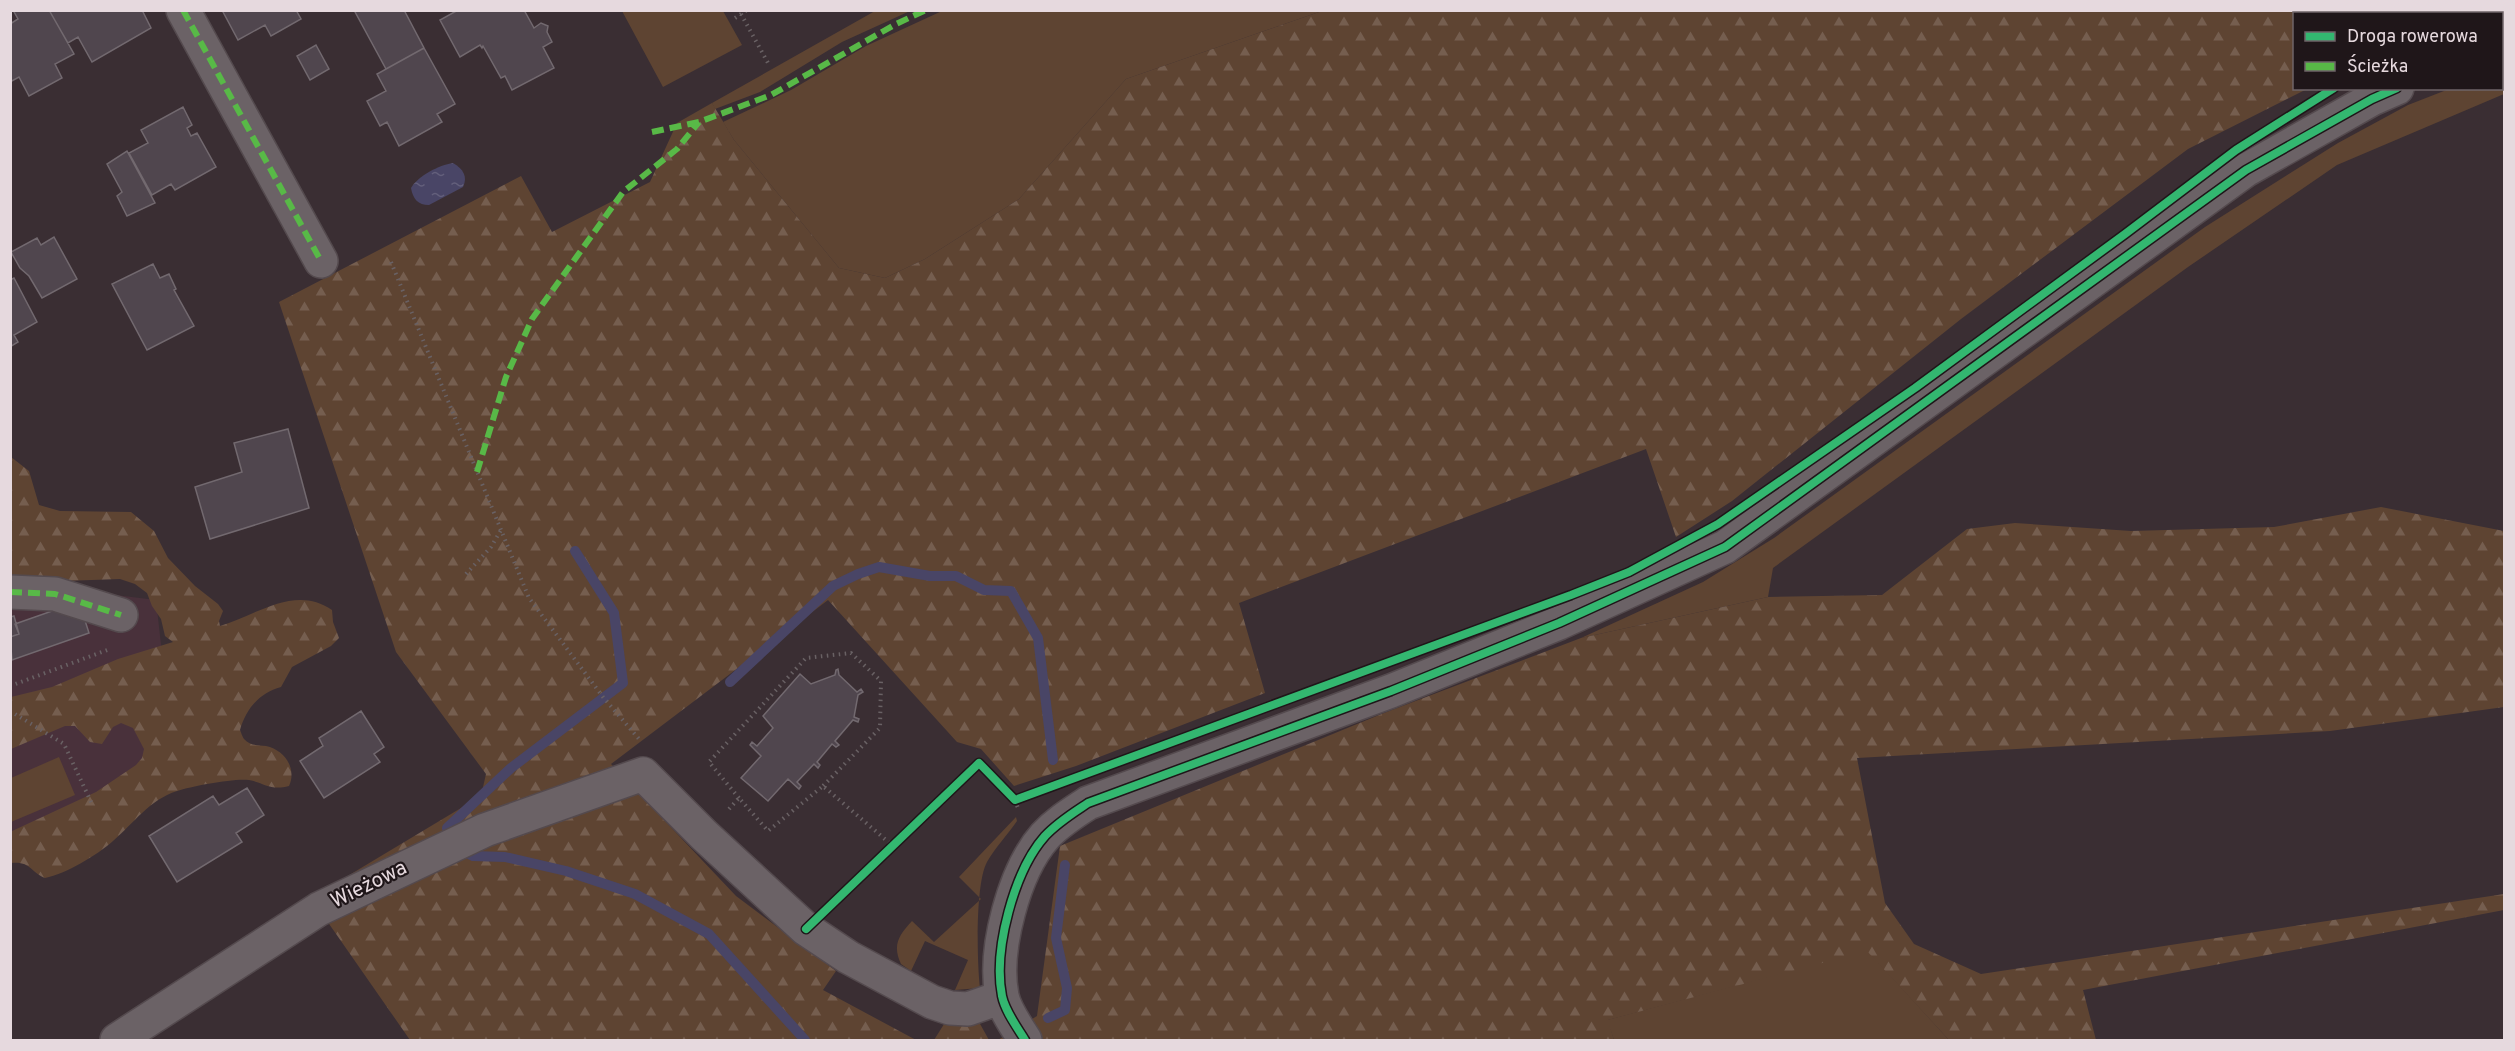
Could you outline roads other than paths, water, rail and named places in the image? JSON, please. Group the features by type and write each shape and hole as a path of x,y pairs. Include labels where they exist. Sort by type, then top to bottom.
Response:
{"street":[{"path":"183,10 321,261"},
{"path":"1025,1041 1002,997 1000,968 1003,939 1017,887 1044,837 1064,818 1088,803 1391,691 1559,623 1725,547 2246,170 2372,99 2392,90"},
{"path":"10,592 55,594 121,615"},
{"name":"Wieżowa","path":"117,1041 319,909 424,857 485,830 643,774 704,835 806,929 848,957 932,1002 950,1008 968,1009 985,1005 1002,997"}],"water":[{"path":"453,163 464,173 463,187 429,205 417,201 411,188 414,184 429,172"}],"waterway":[{"path":"575,551 614,613 623,683 511,768 447,828 451,845 473,856 505,857 566,871 635,894 709,934 805,1040"},
{"path":"730,682 833,586 858,574 879,567 930,576 956,576 984,590 1011,591 1038,638 1053,760"},
{"path":"1048,1018 1065,1010 1067,988 1056,938 1065,865"}]}
